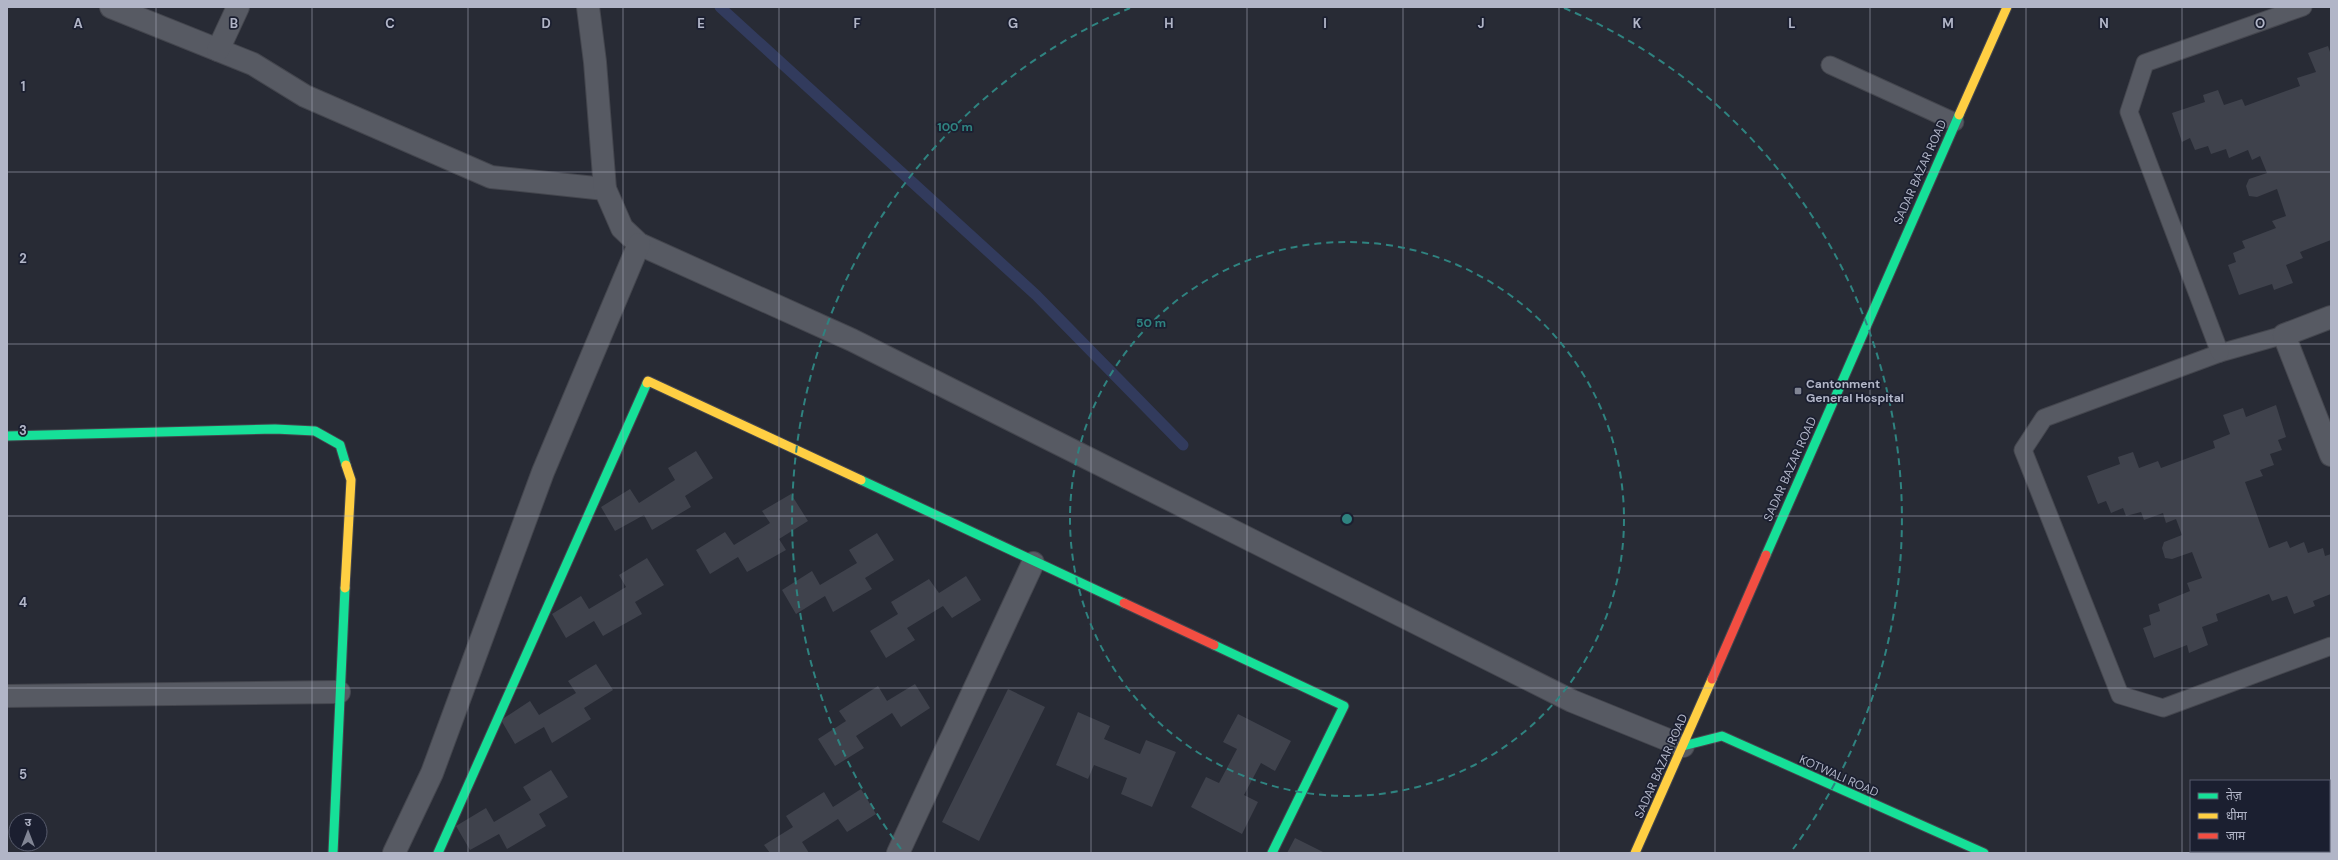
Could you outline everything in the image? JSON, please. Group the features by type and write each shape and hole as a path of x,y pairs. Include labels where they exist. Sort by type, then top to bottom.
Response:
{"street":[{"path":"111,7 253,64 305,96 491,177 605,189"},
{"path":"218,50 238,7"},
{"path":"588,7 595,62 605,189 622,228 639,244 852,340 1572,701 1683,746"},
{"name":"SADAR BAZAR ROAD","path":"1634,853 1683,746 2006,7"},
{"path":"394,853 432,773 543,472 639,244"},
{"path":"2331,317 2284,334 2331,455"},
{"path":"438,853 648,381 1344,706 1272,853"},
{"path":"7,436 275,429 315,431 340,445 351,480 339,692 333,853"},
{"path":"898,853 1034,562"},
{"path":"7,696 339,692"},
{"name":"KOTWALI ROAD","path":"1683,746 1722,736 1984,853"}],"lane":[{"path":"2220,353 2129,112 2145,63 2303,7"},
{"path":"1830,65 1955,122"},
{"path":"2284,334 2220,353 2044,418 2023,450 2120,695 2163,708 2330,648"}],"building":[{"path":"2328,46 2331,55 2331,240 2300,252 2303,258 2286,265 2293,283 2274,290 2272,284 2239,295 2228,265 2236,262 2233,253 2245,248 2242,241 2276,228 2272,221 2286,216 2277,189 2257,197 2249,196 2246,186 2249,179 2267,173 2260,156 2252,160 2248,150 2229,158 2226,149 2211,154 2208,146 2195,150 2190,138 2182,142 2172,113 2205,102 2203,95 2218,90 2224,105 2242,99 2245,106 2300,86 2297,78 2316,72 2308,53"},
{"path":"2276,405 2286,437 2278,440 2282,450 2270,454 2274,465 2260,470 2263,476 2245,482 2269,548 2287,541 2290,548 2304,542 2308,553 2323,548 2325,556 2331,554 2331,594 2313,601 2315,606 2294,614 2287,596 2272,601 2269,594 2216,614 2218,621 2202,627 2208,645 2189,653 2187,645 2154,658 2143,628 2151,625 2149,615 2160,611 2158,604 2190,591 2187,583 2202,578 2192,552 2172,559 2165,558 2162,548 2164,542 2182,535 2176,519 2166,523 2163,513 2144,520 2141,512 2126,516 2123,508 2111,513 2106,501 2098,504 2087,476 2120,464 2118,457 2133,452 2139,468 2158,461 2161,468 2215,448 2213,441 2230,434 2223,415 2243,408 2246,417"},
{"path":"696,451 713,478 685,496 691,507 652,530 644,515 615,531 601,507 630,489 639,503 675,480 668,468"},
{"path":"791,494 808,521 779,539 786,550 747,572 738,557 710,574 696,550 725,532 734,545 770,523 762,511"},
{"path":"877,533 894,560 865,578 872,589 833,612 825,596 796,614 782,590 812,571 820,585 857,563 849,550"},
{"path":"647,558 664,585 635,602 642,614 603,636 594,621 566,638 552,614 581,596 589,609 626,587 619,575"},
{"path":"966,576 981,600 952,618 943,606 907,628 915,640 886,658 870,631 898,614 891,602 929,579 939,593"},
{"path":"596,664 613,690 584,708 591,719 552,743 544,727 515,744 501,720 530,701 539,715 576,693 568,681"},
{"path":"915,684 930,708 901,727 892,713 856,736 864,748 835,766 818,739 846,721 839,711 878,686 887,701"},
{"path":"1008,689 1045,707 979,841 942,822"},
{"path":"1078,712 1110,726 1104,739 1140,754 1146,740 1176,752 1152,807 1121,794 1127,778 1094,765 1088,779 1056,765"},
{"path":"1238,714 1291,741 1275,771 1261,763 1244,795 1258,802 1242,834 1191,807 1206,777 1219,783 1237,749 1223,742"},
{"path":"551,770 568,797 539,814 546,826 507,849 499,834 470,850 456,826 486,808 494,822 531,800 523,787"},
{"path":"861,789 876,814 847,832 838,819 802,842 809,853 770,853 764,845 793,827 786,816 824,792 833,807"},
{"path":"1295,838 1325,853 1287,853"}],"waterway":[{"path":"720,7 1036,295 1183,445"}],"traffic: fast":[{"path":"1766,555 1959,115"},
{"path":"438,853 647,383"},
{"path":"7,436 275,429 315,431 340,445 346,465"},
{"path":"861,480 1124,603"},
{"path":"333,853 345,588"},
{"path":"1214,645 1344,706 1272,853"},
{"path":"1683,746 1722,736 1984,853"}],"traffic: slow":[{"path":"1959,115 2007,7"},
{"path":"647,383 648,381 861,480"},
{"path":"345,588 351,480 346,465"},
{"path":"1635,853 1712,679"}],"traffic: jam":[{"path":"1712,679 1766,555"},
{"path":"1124,603 1214,645"}],"place":[{"name":"Cantonment General Hospital","path":"1798,391"}]}
